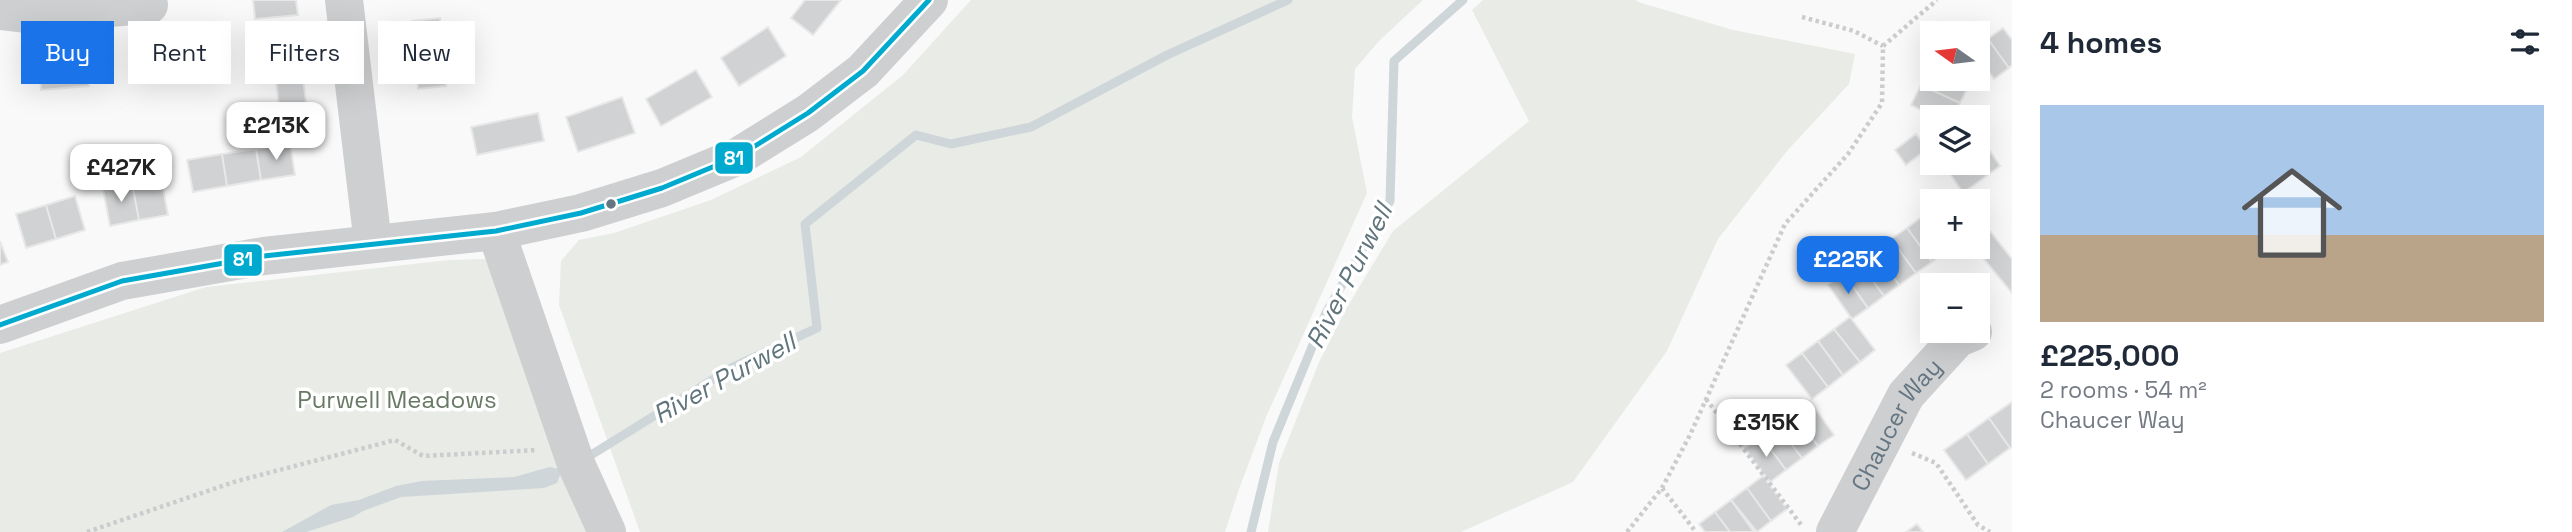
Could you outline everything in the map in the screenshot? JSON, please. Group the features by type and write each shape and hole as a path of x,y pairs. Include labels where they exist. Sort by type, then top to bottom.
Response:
{"street":[{"path":"344,0 373,244"},
{"path":"0,325 122,281 264,256 496,231 581,213 662,188 739,156 808,113 863,71 929,0"},
{"path":"0,11 27,14 149,5"},
{"path":"496,231 570,448 585,488 607,532"},
{"name":"Chaucer Way","path":"1835,532 1906,395 1953,343"}],"path":[{"path":"1627,532 1662,488 1786,224 1848,153 1882,103 1884,46 1937,0"},
{"path":"1802,17 1854,31 1884,46"},
{"path":"1706,399 1807,532"},
{"path":"88,532 237,481 395,440 423,456 570,448"},
{"path":"1883,441 1936,463 1978,525 1990,532"},
{"path":"1662,488 1696,532"}],"green space":[{"path":"971,0 1423,0 1379,41 1355,69 1352,117 1367,193 1266,417 1225,532 640,532 559,305 561,261 579,240 614,233 711,200 801,157 903,75"},
{"path":"1483,0 1636,0 1733,30 1855,54 1849,84 1787,151 1718,239 1667,351 1573,482 1461,532 1268,532 1279,463 1319,362 1346,309 1393,231 1529,121 1472,10"},
{"name":"Purwell Meadows","path":"485,259 502,279 589,532 0,532 0,353 206,287 449,260"}],"shaded area":[{"path":"550,467 562,470 557,483 544,488 401,497 353,517 306,532 282,532 331,505 359,500 396,486 422,481 514,477"}],"building":[{"path":"253,0 296,0 298,15 255,19"},
{"path":"805,0 841,0 813,35 791,18"},
{"path":"440,18 440,21 412,21"},
{"path":"768,27 786,56 739,86 721,58"},
{"path":"2003,28 2012,40 2012,65 2009,68 1990,42 1990,38"},
{"path":"1990,42 2009,68 1994,79 1990,74"},
{"path":"696,70 712,97 661,126 646,99"},
{"path":"41,84 89,84 89,86 41,90"},
{"path":"276,84 304,84 306,103 279,106"},
{"path":"418,84 446,84 446,86 418,89"},
{"path":"1920,87 1920,91 1934,91 1960,103 1920,105 1920,110 1911,105"},
{"path":"1934,91 1966,91 1960,103"},
{"path":"622,97 635,133 578,152 566,117"},
{"path":"538,113 544,141 477,155 471,127"},
{"path":"1916,134 1920,139 1920,154 1906,165 1895,150"},
{"path":"290,143 295,175 261,180 256,149"},
{"path":"256,149 261,180 227,186 222,154"},
{"path":"1990,151 2000,166 1990,173"},
{"path":"222,154 227,186 193,192 187,160"},
{"path":"1951,175 1988,175 1968,189 1960,189"},
{"path":"161,177 168,215 139,220 132,183"},
{"path":"132,183 139,220 110,226 103,189"},
{"path":"75,196 85,230 56,239 46,205"},
{"path":"46,205 56,239 26,248 16,214"},
{"path":"1920,218 1920,246 1907,228"},
{"path":"1907,228 1920,246 1920,259 1930,259 1932,262 1916,273 1891,239"},
{"path":"1990,231 2012,259 2012,293 1984,259 1990,259"},
{"path":"1891,239 1916,273 1899,285 1875,251"},
{"path":"0,241 8,262 0,265"},
{"path":"1875,251 1899,285 1884,296 1859,262"},
{"path":"1859,262 1884,296 1868,308 1844,274"},
{"path":"1844,274 1868,308 1852,319 1828,285"},
{"path":"1850,317 1875,350 1860,362 1834,329"},
{"path":"1834,329 1860,362 1843,375 1818,341"},
{"path":"1818,341 1843,375 1828,387 1802,353"},
{"path":"1802,353 1828,387 1812,399 1786,365"},
{"path":"1810,401 1834,435 1818,446 1794,413"},
{"path":"2012,402 2012,447 2010,448 1989,418"},
{"path":"1794,413 1818,446 1802,458 1777,425"},
{"path":"1989,418 2010,448 1988,464 1967,434"},
{"path":"1777,425 1802,458 1786,470 1761,436"},
{"path":"1967,434 1988,464 1966,480 1944,450"},
{"path":"1761,436 1786,470 1770,482 1745,448"},
{"path":"1763,476 1787,509 1771,521 1747,488"},
{"path":"1747,488 1771,521 1757,532 1731,500"},
{"path":"1731,500 1754,532 1730,532 1715,512"},
{"path":"1715,512 1730,532 1705,532 1699,524"},
{"path":"1917,524 1923,532 1906,532"}],"waterway":[{"name":"River Purwell","path":"583,460 733,367 817,328 805,224 916,135 951,144 1031,127 1167,55 1288,0"},
{"name":"River Purwell","path":"1251,532 1273,442 1326,313 1390,201 1394,61 1463,0"}],"transit line":[{"name":"81","path":"0,325 122,281 264,256 496,231 581,213 662,188 739,156 808,113 863,71 929,0"}]}
